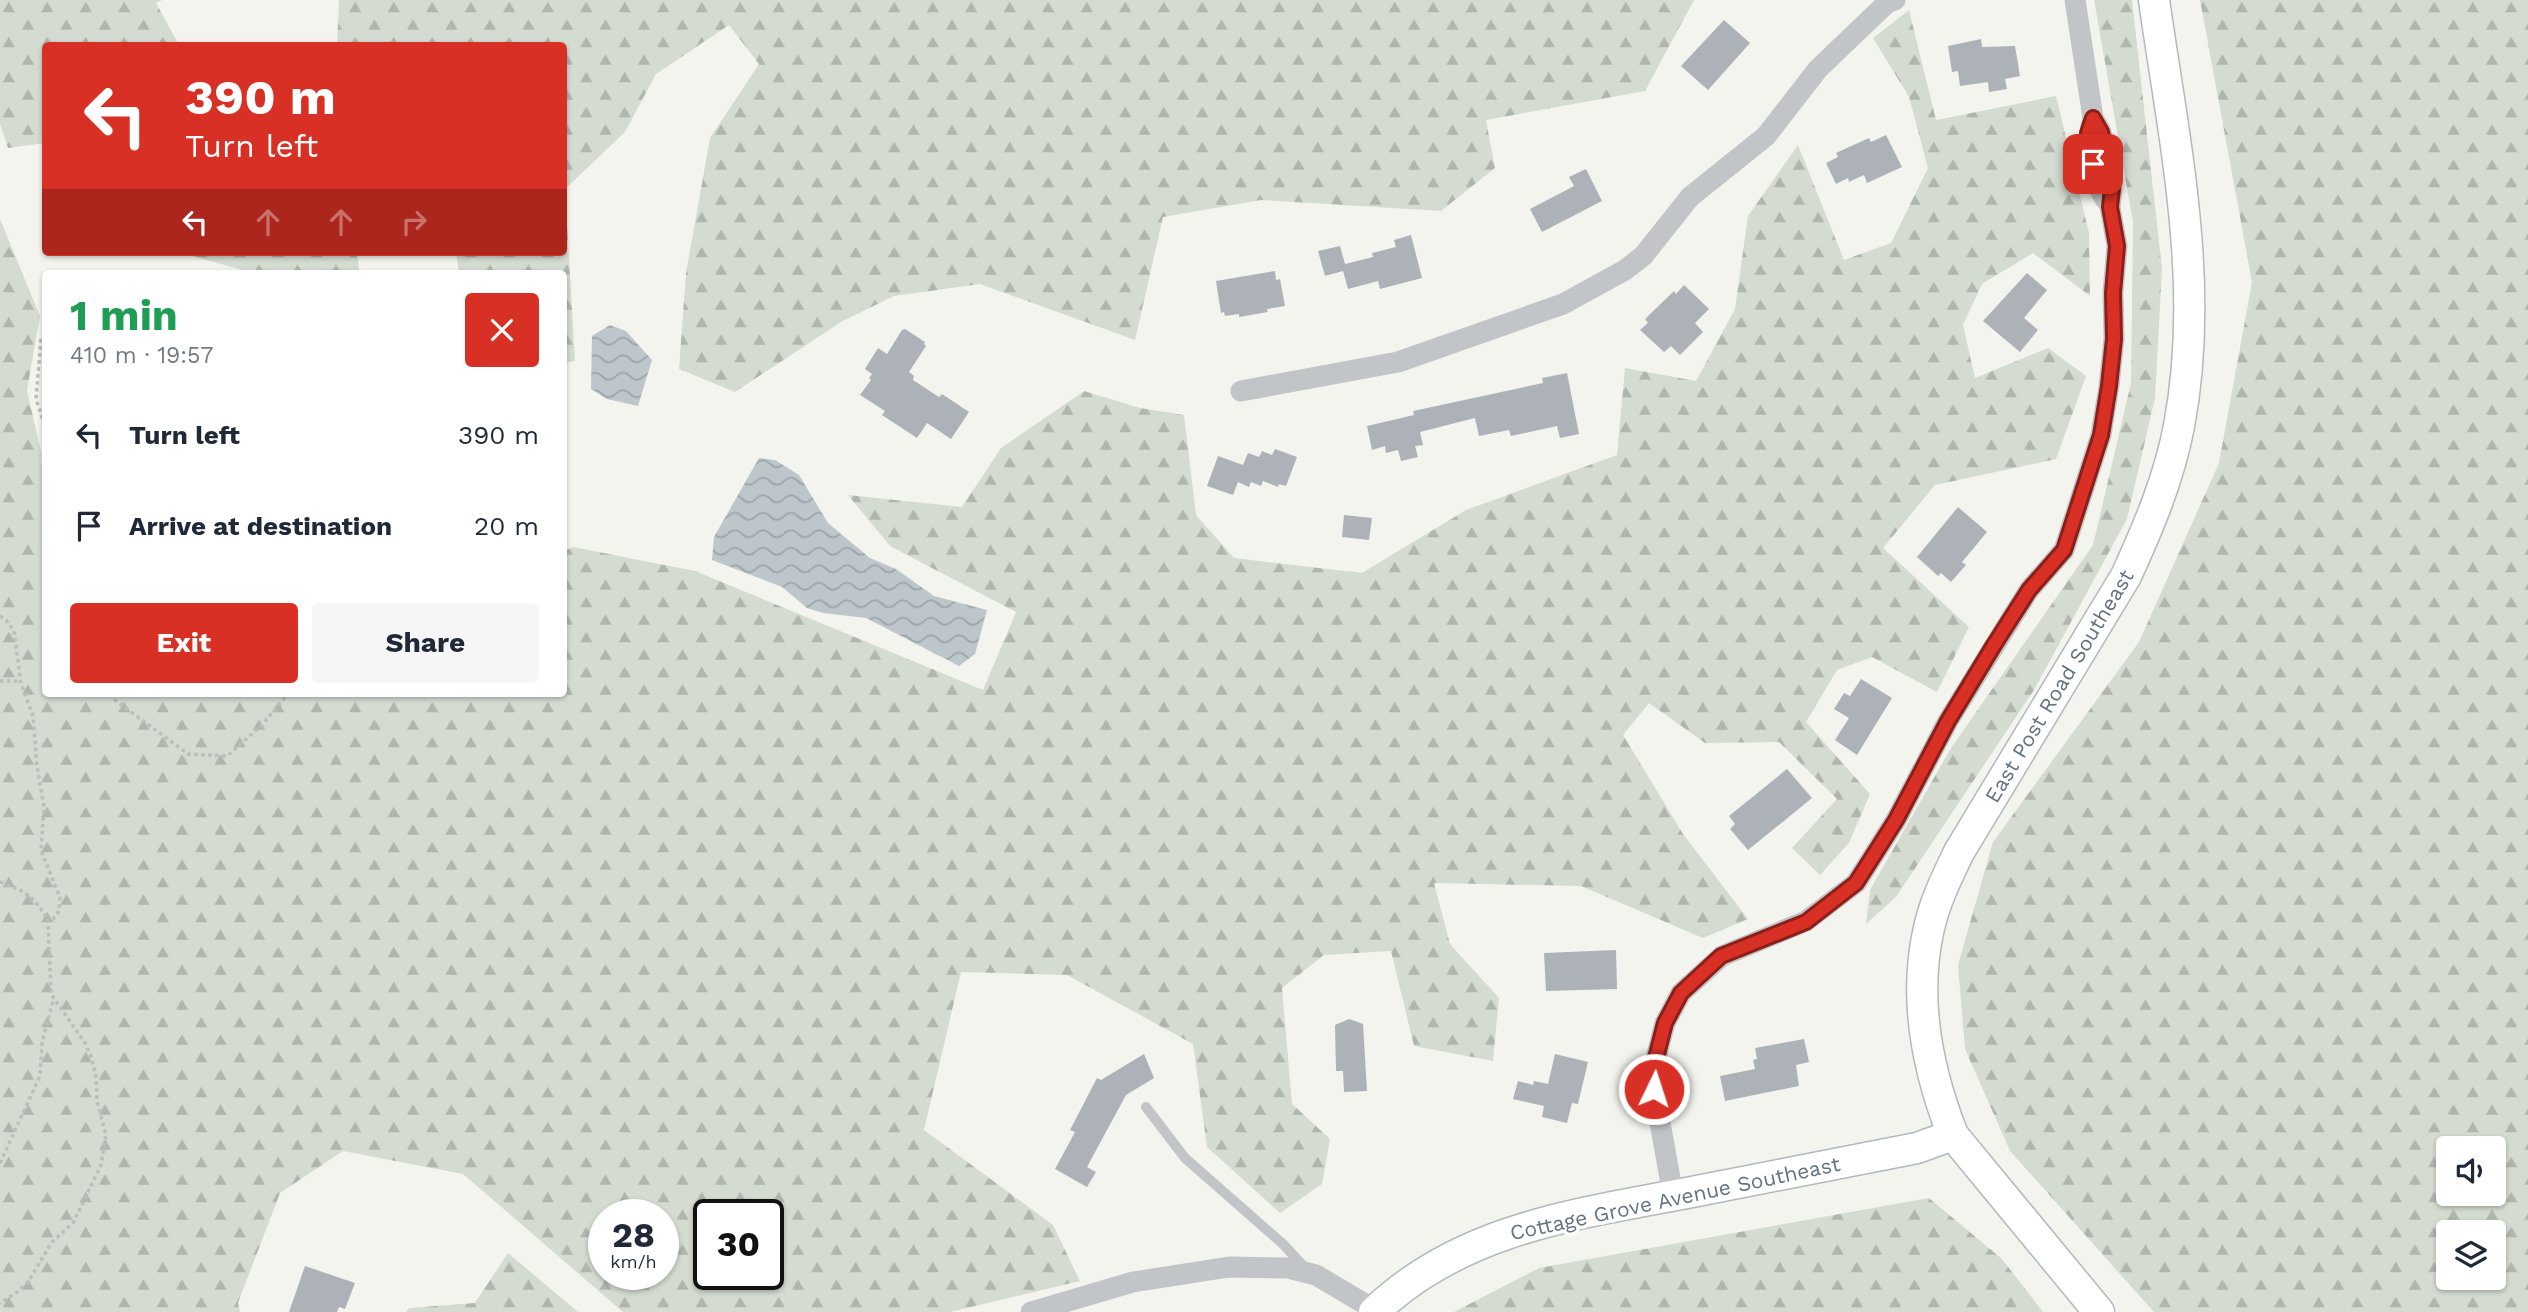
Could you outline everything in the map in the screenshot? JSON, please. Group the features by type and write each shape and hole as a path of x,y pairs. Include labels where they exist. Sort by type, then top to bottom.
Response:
{"main road":[{"name":"East Post Road Southeast","path":"2099,1312 1953,1135 1929,1059 1922,1003 1924,954 1939,893 1959,852 2126,576 2162,490 2179,426 2190,336 2190,287 2186,221 2154,0"},
{"name":"Cottage Grove Avenue Southeast","path":"1374,1311 1409,1281 1433,1265 1477,1244 1561,1219 1917,1148 1953,1135"}],"street":[{"path":"1241,391 1398,362 1563,304 1625,270 1643,256 1690,197 1766,136 1818,69 1887,3 1895,0"},
{"path":"1673,1195 1654,1089 1656,1058 1665,1023 1681,993 1721,956 1806,922 1856,883 1896,820 1948,721 2029,590 2064,550 2101,435 2114,339 2113,293 2117,246 2110,207 2100,191 2089,148 2088,133 2093,118 2075,0"},
{"path":"1031,1312 1133,1282 1229,1267 1288,1268 1310,1273 1374,1311"}],"lane":[{"path":"1146,1107 1185,1158 1283,1244 1310,1273"}],"path":[{"path":"42,337 36,399 42,417"},
{"path":"0,616 14,631 21,681 33,716 44,807 41,850 60,898 59,911 53,919 48,920"},
{"path":"0,681 21,681"},
{"path":"114,697 188,754 227,756 262,725 286,697"},
{"path":"0,882 17,888 36,900 48,920 51,994 85,1043 92,1059 97,1101 106,1135 101,1165 72,1223 52,1242 28,1282 0,1303"},
{"path":"0,1163 40,1076 42,1043 53,999"}],"green space":[{"path":"0,0 162,0 156,3 177,42 42,42 42,143 8,148 0,124"},
{"path":"339,0 1694,0 1645,91 1486,120 1495,168 1441,211 1261,200 1163,217 1135,340 980,284 894,296 841,322 735,392 679,369 686,273 710,138 759,64 729,25 656,74 625,132 567,187 567,42 337,42"},
{"path":"2094,0 2132,0 2162,269 2155,398 2127,519 2034,690 1896,897 1866,924 1870,890 1951,748 2093,545 2131,383 2133,222"},
{"path":"2200,0 2528,0 2528,1312 2154,1312 2010,1151 1965,1049 1958,965 1993,842 2139,642 2219,463 2252,282"},
{"path":"1909,10 1936,120 2056,96 2089,233 2090,296 2033,253 1982,284 1963,325 1975,378 2048,348 2086,376 2056,459 1935,485 1883,548 1969,627 1937,692 1872,657 1837,670 1806,722 1870,794 1849,843 1820,875 1792,848 1837,799 1779,742 1705,743 1649,703 1623,735 1683,834 1748,919 1703,938 1581,886 1434,883 1450,944 1499,998 1493,1061 1414,1046 1391,951 1324,955 1282,988 1292,1104 1330,1139 1322,1184 1280,1213 1207,1147 1193,1044 1067,975 961,972 924,1130 1053,1225 1080,1281 950,1312 623,1312 597,1290 679,1290 679,1199 588,1199 588,1282 463,1174 343,1151 280,1193 238,1303 240,1312 0,1312 0,219 40,316 27,390 41,452 42,470 42,697 567,697 567,550 573,547 695,571 983,690 1016,612 890,546 848,495 962,507 1001,448 1084,391 1140,408 1184,415 1196,515 1234,558 1362,573 1466,510 1617,455 1625,368 1696,381 1735,309 1748,216 1798,145 1844,260 1891,243 1928,168 1909,97 1873,38"},
{"path":"567,223 575,361 567,362 567,270 459,270 457,256 567,256"},
{"path":"192,256 357,256 359,270 242,270"},
{"path":"1929,1198 2002,1259 2043,1312 1454,1312 1539,1268"},
{"path":"508,1253 578,1312 406,1312 409,1308 475,1303"}],"water":[{"path":"610,325 626,331 652,360 638,406 607,399 591,389 592,336"},
{"path":"759,458 775,460 799,475 828,523 870,558 896,569 934,596 987,610 975,654 959,666 866,618 823,613 807,608 782,587 712,560 714,537"}],"building":[{"path":"1724,20 1750,43 1708,90 1681,66"},
{"path":"1981,39 1982,47 2015,46 2020,76 2005,79 2007,89 1989,92 1988,82 1960,86 1958,71 1952,72 1948,46"},
{"path":"1886,135 1902,167 1867,183 1864,175 1836,184 1826,163 1838,157 1836,153 1869,138 1871,142"},
{"path":"1586,169 1602,201 1542,232 1530,209 1574,186 1569,177"},
{"path":"1411,235 1422,278 1380,289 1378,281 1348,289 1343,271 1325,276 1318,251 1340,246 1345,264 1373,257 1372,253 1396,247 1394,240"},
{"path":"1275,271 1276,280 1280,279 1285,306 1239,317 1239,314 1225,316 1224,312 1221,313 1216,281"},
{"path":"2027,273 2047,290 2024,318 2038,330 2020,352 1983,321"},
{"path":"1684,285 1709,309 1695,323 1703,332 1680,355 1671,346 1664,352 1640,330 1648,323 1645,319"},
{"path":"905,329 925,342 926,346 909,372 914,376 913,380 939,397 942,394 969,412 951,439 927,423 917,438 882,415 885,411 860,395 871,380 869,378 872,374 865,369 878,348 887,354"},
{"path":"1567,373 1579,434 1560,438 1557,426 1511,436 1509,430 1479,436 1475,418 1420,432 1423,445 1415,446 1418,457 1401,461 1398,450 1386,453 1385,446 1372,450 1367,426 1414,415 1413,411 1543,383 1542,378"},
{"path":"1275,449 1297,457 1286,486 1279,484 1278,487 1263,481 1261,486 1251,482 1249,487 1238,482 1233,495 1207,486 1218,456 1243,465 1248,453 1259,457 1262,451 1272,455"},
{"path":"1958,507 1987,532 1962,562 1966,565 1951,582 1941,573 1938,576 1917,557"},
{"path":"1344,515 1372,518 1369,540 1342,537"},
{"path":"1861,679 1892,698 1857,755 1835,740 1849,718 1834,709 1844,693 1850,696"},
{"path":"1787,769 1812,798 1748,850 1730,829 1735,824 1729,816"},
{"path":"1616,950 1617,989 1546,991 1544,953"},
{"path":"1349,1019 1363,1024 1367,1091 1344,1092 1343,1071 1336,1071 1335,1025"},
{"path":"1804,1039 1809,1062 1796,1065 1799,1086 1725,1101 1720,1076 1755,1069 1755,1048"},
{"path":"1144,1054 1154,1078 1126,1095 1087,1167 1096,1172 1087,1187 1055,1169 1075,1132 1070,1130 1097,1078 1101,1080"},
{"path":"1555,1054 1588,1062 1578,1104 1572,1103 1567,1123 1542,1117 1544,1106 1513,1099 1518,1081 1533,1085 1534,1081 1548,1084"},
{"path":"305,1266 355,1283 345,1309 339,1307 337,1312 289,1312"}],"route":[{"path":"1654,1089 1656,1058 1665,1023 1681,993 1721,956 1806,922 1856,883 1896,820 1948,721 1994,645 2029,590 2064,550 2101,435 2114,339 2113,293 2117,246 2110,207 2112,188 2101,132 2093,118 2088,133 2093,164"}]}
